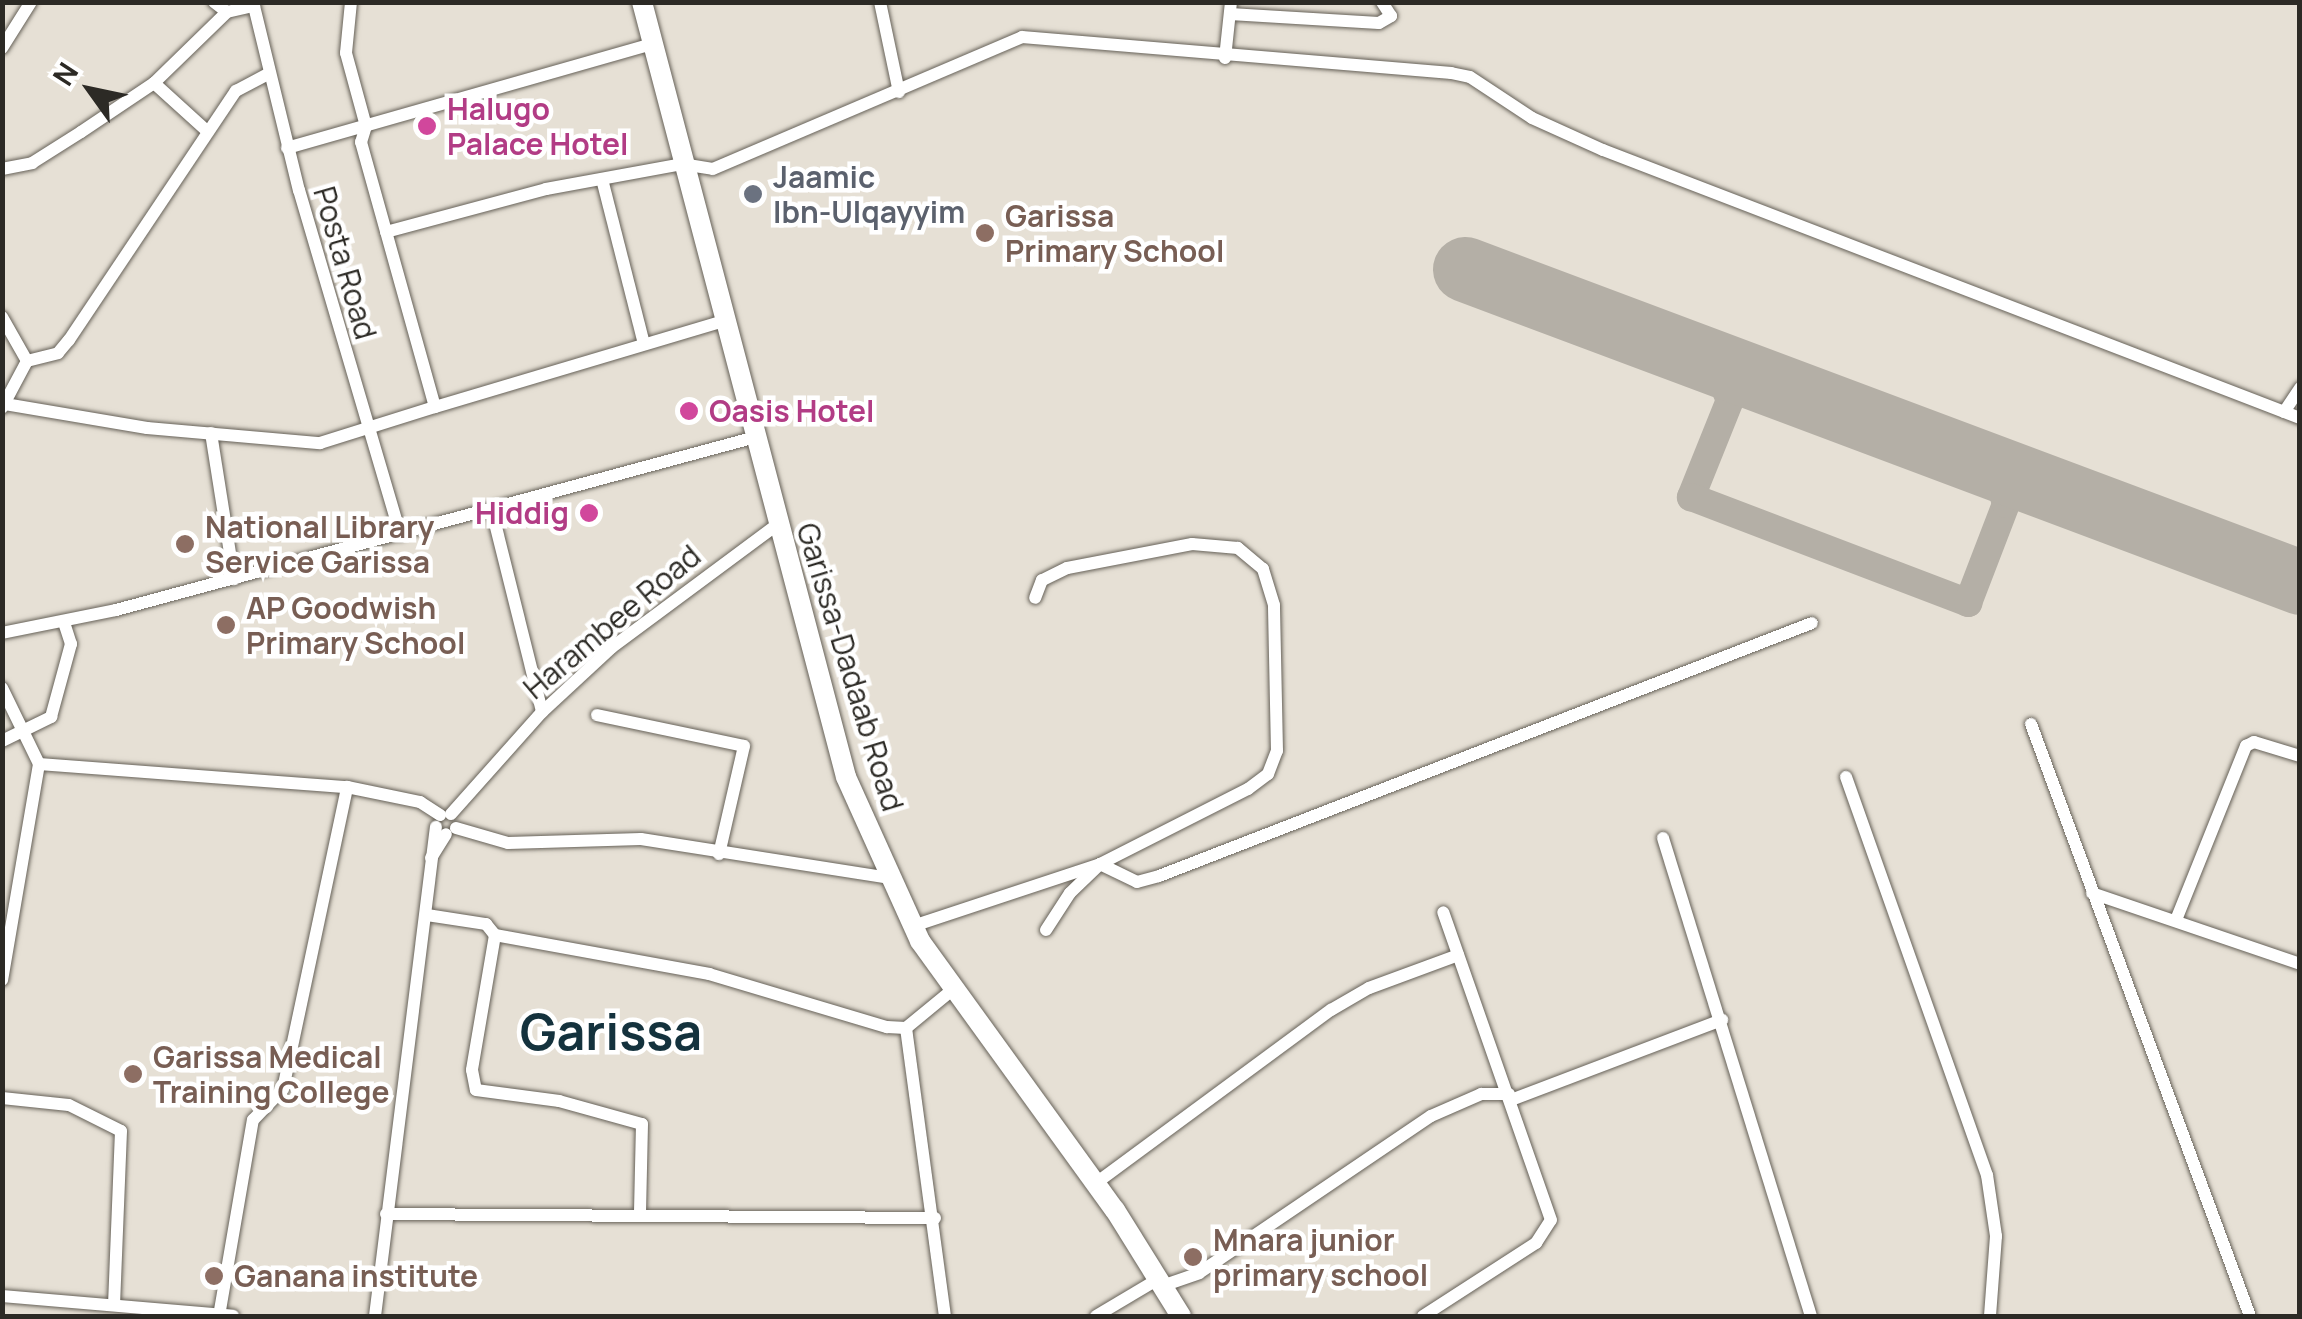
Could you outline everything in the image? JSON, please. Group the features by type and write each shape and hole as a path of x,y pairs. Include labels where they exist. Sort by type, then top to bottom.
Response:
{"highway":[{"name":"Garissa-Dadaab Road","path":"642,2 756,437 775,526 846,777 913,926 951,991 1096,1183 1181,1316"}],"street":[{"path":"2,48 31,2"},
{"path":"214,2 227,12"},
{"path":"351,2 346,53 366,126 361,142 435,407"},
{"path":"880,2 898,92"},
{"path":"1225,58 1230,8 1379,23 1391,16 1382,2"},
{"path":"2,169 32,163 154,84 227,12 253,4"},
{"name":"Posta Road","path":"253,4 287,148 366,430 400,534"},
{"path":"386,232 546,189 602,183 682,164 713,170 898,92 971,54 1038,35 1225,58 1470,77 1532,118 1603,150 2300,418"},
{"path":"287,148 653,44"},
{"path":"270,72 244,83 207,131 69,340 58,353 27,361 9,389 4,406 38,415 320,443 726,320"},
{"path":"154,84 207,131"},
{"path":"602,183 644,344"},
{"path":"2,316 27,361"},
{"path":"2284,412 2300,388"},
{"path":"211,433 234,579"},
{"path":"2,633 64,622 234,579 756,437"},
{"path":"492,511 542,712"},
{"name":"Harambee Road","path":"375,1316 386,1268 386,1214 432,858 446,824 542,712 610,648 775,526"},
{"path":"913,926 1100,864 1268,774 1277,751 1280,672 1274,605 1263,570 1238,548 1192,544 1066,568 1042,580 1035,598"},
{"path":"2,741 51,718 71,644 64,622"},
{"path":"1100,864 1137,882 1159,876 1812,622"},
{"path":"2,688 29,731 40,764 2,980"},
{"path":"597,715 744,746 719,854"},
{"path":"2031,724 2250,1316"},
{"path":"2176,920 2246,746 2254,742 2300,756"},
{"path":"40,764 347,787 420,802 446,824 508,842 641,840 890,878"},
{"path":"1846,777 1987,1175 1996,1236 1990,1316"},
{"path":"219,1316 253,1120 282,1088 347,787"},
{"path":"1664,838 1812,1316"},
{"path":"1046,930 1070,893 1100,864"},
{"path":"2092,894 2300,964"},
{"path":"1424,1316 1547,1231 1550,1205 1443,912"},
{"path":"427,915 486,924 495,935 709,974 839,1015 906,1028"},
{"path":"495,935 472,1070 476,1090 559,1101 642,1124 640,1215"},
{"path":"1096,1183 1331,1010 1369,988 1458,955"},
{"path":"906,1028 951,991"},
{"path":"1096,1316 1162,1281 1199,1273 1431,1116 1481,1094 1510,1096 1722,1020"},
{"path":"906,1028 944,1316"},
{"path":"2,1098 69,1106 121,1131 114,1303"},
{"path":"386,1214 934,1218"},
{"path":"2,1296 233,1316"}],"taxiway":[{"path":"1721,379 1730,400 1691,497 1968,603 2006,504 2000,483"}],"runway":[{"path":"1465,269 2300,582"}],"place":[{"name":"Halugo Palace Hotel","path":"427,126"},
{"name":"Jaamic Ibn-Ulqayyim","path":"753,194"},
{"name":"Garissa Primary School","path":"985,233"},
{"name":"Oasis Hotel","path":"689,411"},
{"name":"Hiddig","path":"589,513"},
{"name":"National Library Service Garissa","path":"185,544"},
{"name":"AP Goodwish Primary School","path":"226,625"},
{"name":"Garissa Medical Training College","path":"133,1074"},
{"name":"Mnara junior primary school","path":"1193,1257"},
{"name":"Ganana institute","path":"214,1276"}],"district":[{"name":"Garissa","path":"611,1032"}]}
